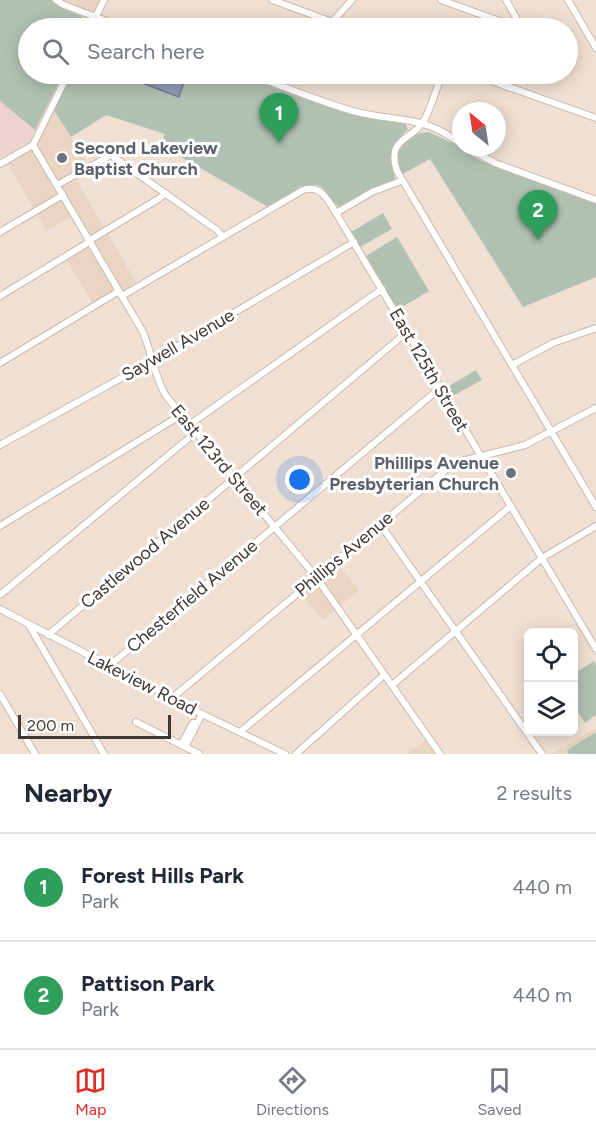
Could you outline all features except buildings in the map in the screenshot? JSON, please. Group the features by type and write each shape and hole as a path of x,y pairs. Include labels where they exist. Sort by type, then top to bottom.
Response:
{"street":[{"path":"56,0 95,18 104,0"},
{"path":"272,0 321,18"},
{"path":"336,18 352,0"},
{"path":"441,0 492,18"},
{"path":"506,0 516,18"},
{"path":"568,0 596,48"},
{"path":"0,164 33,145 63,84"},
{"path":"277,84 351,110 423,123 452,137"},
{"path":"438,84 423,123 399,143 394,154 394,164 401,181 596,507"},
{"path":"499,84 596,118"},
{"name":"East 123rd Street","path":"33,145 143,332 159,384 181,416 316,578 440,754"},
{"path":"0,363 223,237 217,230 109,155 57,185"},
{"path":"482,156 495,163 596,200"},
{"path":"336,213 372,192 401,181"},
{"name":"East 125th Street","path":"223,237 303,190 314,188 324,195 596,649"},
{"path":"0,296 87,244 165,193"},
{"path":"0,232 63,195"},
{"name":"Saywell Avenue","path":"0,445 152,361 354,242"},
{"path":"189,425 382,289"},
{"path":"512,365 553,343 596,328"},
{"name":"Castlewood Avenue","path":"48,635 407,332"},
{"name":"Chesterfield Avenue","path":"109,666 440,388"},
{"name":"Phillips Avenue","path":"172,698 454,463 525,445 596,408"},
{"path":"0,526 181,416"},
{"path":"0,595 195,433"},
{"path":"240,732 511,506"},
{"path":"380,524 542,754"},
{"path":"392,685 542,558 596,526"},
{"name":"Lakeview Road","path":"0,609 200,713 285,754"},
{"path":"28,623 104,754"},
{"path":"296,754 384,675"},
{"path":"0,694 35,754"},
{"path":"186,749 200,713"},
{"path":"136,722 199,754"}],"shaded area":[{"path":"0,0 51,0 83,18 18,18 18,84 58,84 30,141 0,160"},
{"path":"56,0 104,0 95,18"},
{"path":"52,105 89,167 74,176 139,287 122,296 119,291 94,306 65,257 90,240 74,215 47,231 6,161 33,145"},
{"path":"335,561 359,590 323,620 299,592"},
{"path":"596,728 596,754 552,754 587,733"},
{"path":"428,738 440,754 406,754"}],"green space":[{"path":"0,0 51,0 60,7 81,16 83,18 18,18 18,84 58,84 35,130 0,101"},
{"path":"67,84 267,84 351,114 405,123 408,129 393,148 395,180 365,192 339,207 323,188 308,185 268,207 160,145 165,134 106,115 71,137 54,110"},
{"path":"429,132 452,143 452,156 473,156 596,204 596,277 523,307 430,159 401,175 397,161 399,149 411,136"},
{"path":"383,213 392,229 360,247 351,232"},
{"path":"397,237 429,291 397,310 366,256"},
{"path":"476,370 482,380 449,398 444,389"},
{"path":"594,661 596,665 596,715 585,723 578,712 578,671"},
{"path":"596,732 596,754 569,754 567,750"}],"water":[{"path":"145,84 183,84 179,97"}],"place":[{"name":"Forest Hills Park","path":"279,143"},
{"name":"Second Lakeview Baptist Church","path":"62,158"},
{"name":"Pattison Park","path":"538,240"},
{"name":"Phillips Avenue Presbyterian Church","path":"511,473"}]}
